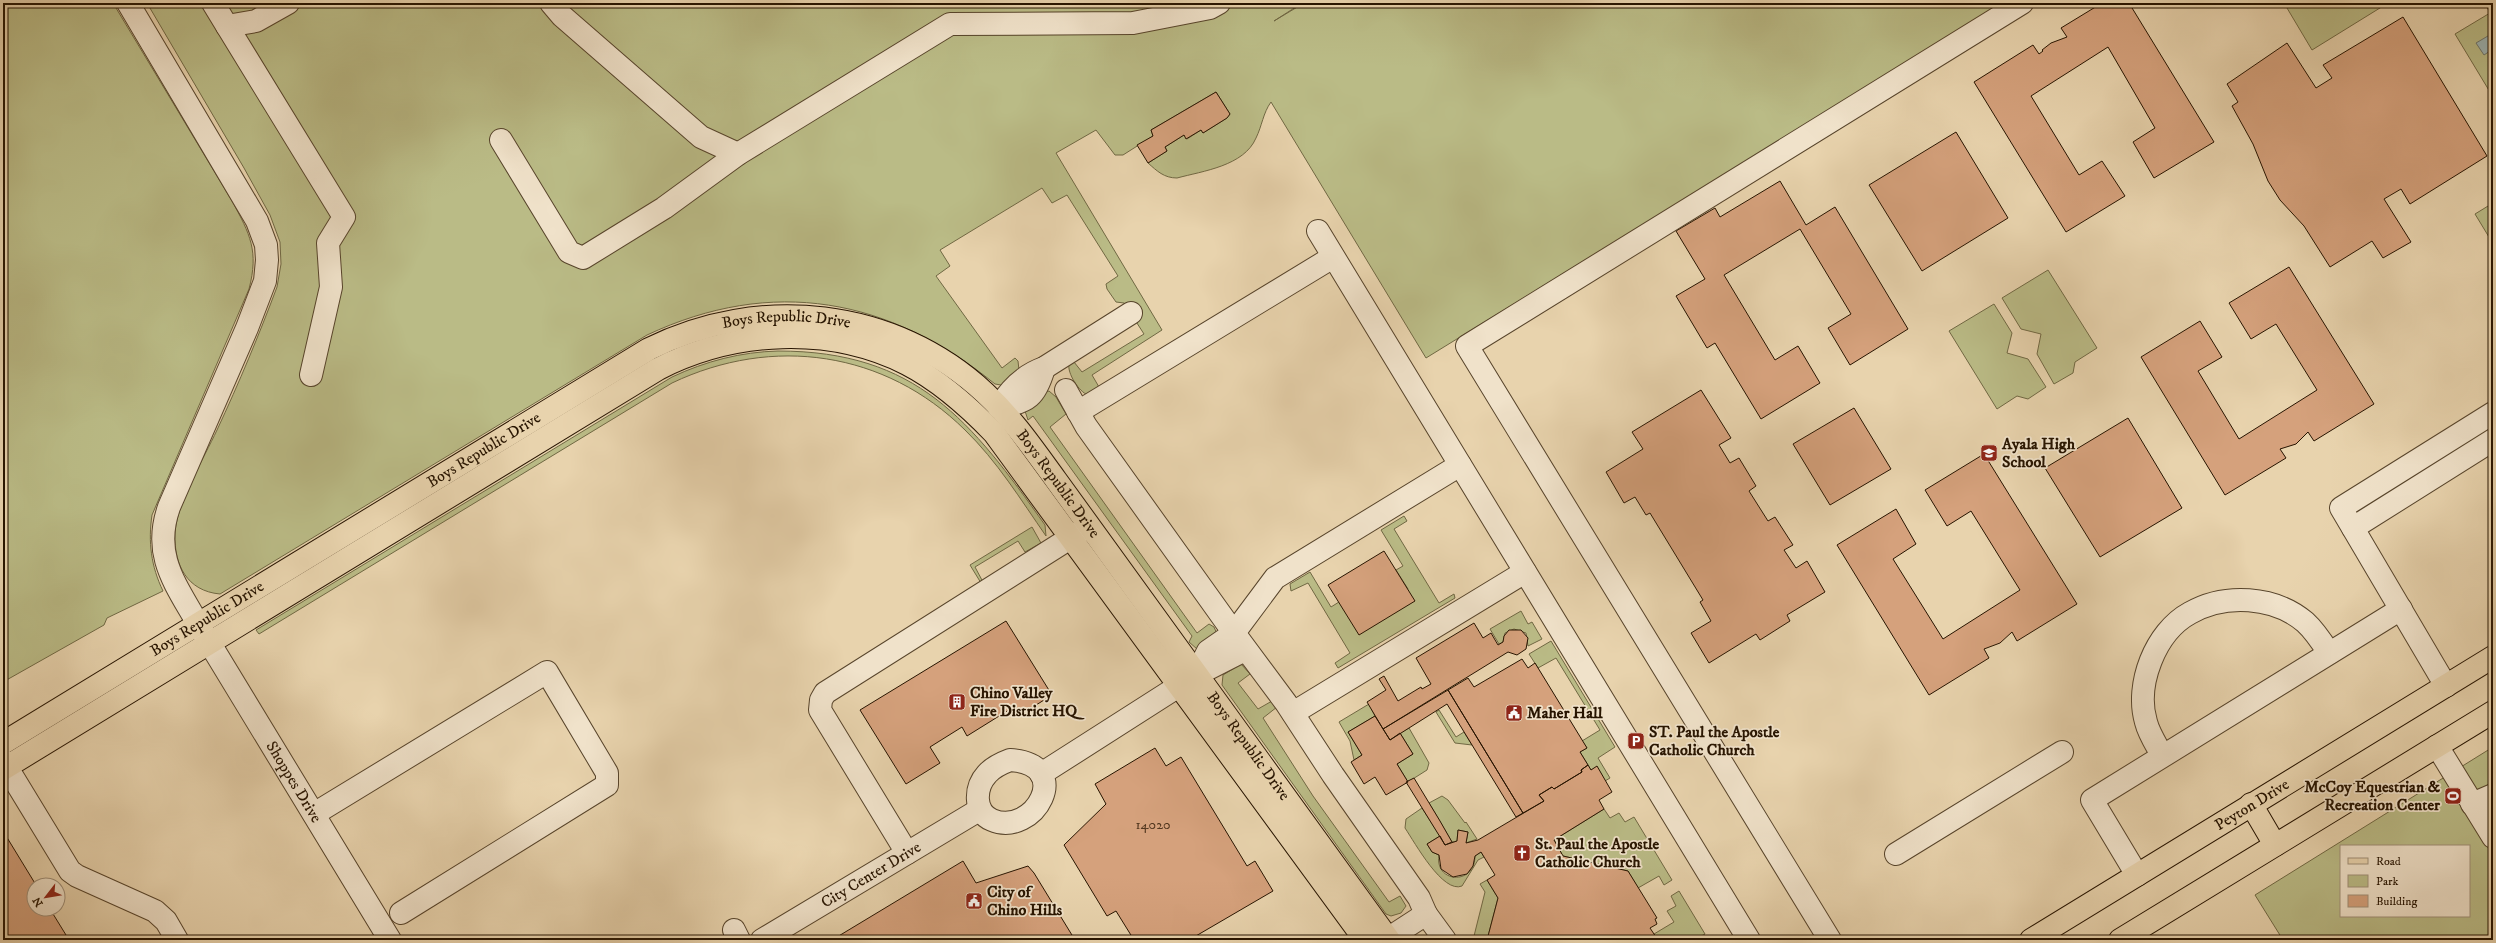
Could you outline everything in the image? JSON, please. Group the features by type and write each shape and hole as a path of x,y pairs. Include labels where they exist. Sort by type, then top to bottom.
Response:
{"main road":[{"name":"Boys Republic Drive","path":"3,743 625,363 670,339 710,325 774,315 825,318 867,326 905,340 938,358 969,379 999,407 1089,526 1188,681 1366,940"},
{"name":"Boys Republic Drive","path":"4,766 210,643 658,369 691,355 746,340 780,337 847,344 886,355 921,372 951,393 994,433 1072,538 1188,681 1388,940"},
{"name":"Peyton Drive","path":"2031,940 2493,657"},
{"path":"2120,940 2493,712"},
{"path":"2251,804 2275,845"}],"street":[{"name":"Shoppes Drive","path":"128,3 257,221 266,245 267,260 265,281 247,328 163,522 162,544 167,566 198,624 390,940"},
{"path":"213,3 344,217 328,243 331,287 311,375"},
{"path":"227,26 256,21 288,3"},
{"path":"552,3 562,16 701,137 738,154"},
{"path":"501,140 569,252 583,258 664,208 738,154 950,24 1133,23 1210,8 1219,3"},
{"path":"1830,940 1467,346 2022,3"},
{"path":"1318,231 1749,940"},
{"path":"1078,412 1333,257"},
{"path":"999,407 1018,404 1038,388 1044,368 1131,313"},
{"path":"1066,390 1086,426 1293,713 1332,775 1419,898 1426,914 1445,940"},
{"path":"2446,686 2341,508 2493,413"},
{"path":"2353,528 2493,440"},
{"path":"1234,633 1275,578 1460,465"},
{"path":"907,853 820,710 821,700 825,693 1089,526"},
{"path":"1293,713 1525,572"},
{"path":"2162,755 2146,723 2143,710 2144,686 2150,662 2163,640 2172,628 2189,613 2206,606 2232,601 2258,601 2270,604 2288,611 2305,622 2329,653"},
{"path":"2137,875 2092,800 2162,755 2401,609"},
{"path":"1041,774 1188,681 1239,653 1234,633"},
{"path":"314,814 547,672 607,773 607,785 401,912"},
{"path":"2437,746 2493,837"},
{"path":"1896,854 2062,752"},
{"path":"1010,760 1024,761 1036,767 1041,774 1045,780 1044,793 1039,806 1017,821 1004,823 991,820 979,810 977,798 979,785 987,773 998,765 1010,760"},
{"path":"4,766 70,871 77,876 155,911 166,921 177,940"},
{"path":"2472,804 2493,795"},
{"name":"City Center Drive","path":"762,940 979,810"},
{"path":"1388,940 1426,914"}],"green space":[{"path":"3,3 113,3 244,223 251,243 253,264 249,289 152,515 150,535 153,563 163,591 107,618 104,625 3,682"},
{"path":"147,3 1302,3 1274,21 1304,3 2003,3 1426,358 1271,102 1256,138 1242,155 1222,166 1177,178 1164,175 1148,163 1167,151 1165,147 1184,135 1187,139 1201,130 1203,133 1227,118 1230,114 1216,92 1151,130 1153,136 1123,155 1115,155 1096,130 1056,153 1162,330 1092,375 1099,387 1088,395 1074,382 1069,364 1074,362 1082,372 1144,334 1124,303 1116,302 1107,289 1106,284 1118,276 1067,195 1052,203 1042,188 940,250 950,266 936,276 1002,368 1015,358 1018,361 1019,370 1001,385 995,384 955,355 914,332 872,315 828,305 785,302 740,306 694,317 647,335 220,594 199,588 191,582 180,566 175,545 177,522 185,495 233,395 277,287 281,264 280,242 270,215 244,168"},
{"path":"2284,3 2388,3 2312,50"},
{"path":"2485,3 2493,3 2493,97 2455,34 2490,13"},
{"path":"2493,203 2493,241 2492,242 2475,214"},
{"path":"2048,270 2097,348 2075,362 2073,373 2054,384 2037,354 2041,334 2021,329 2002,298"},
{"path":"1994,304 2012,333 2007,353 2028,359 2046,387 2028,399 2017,396 1997,409 1949,331"},
{"path":"778,351 826,354 868,364 904,379 936,399 965,424 992,454 1045,525 1046,536 988,455 965,430 934,403 900,383 864,368 826,359 788,356 749,359 710,368 672,383 259,634 256,630 672,377 698,366 724,358 751,353"},
{"path":"1049,391 1056,397 1066,414 1050,427 1197,633 1209,624 1214,627 1217,634 1200,648 1197,649 1189,642 1192,636 1033,416 1028,420 1025,411 1045,392"},
{"path":"1404,516 1407,521 1394,529 1439,603 1454,594 1455,598 1338,668 1335,663 1350,653 1308,583 1291,591 1290,584 1310,572 1331,607 1339,602 1408,589 1396,570 1403,566 1381,530"},
{"path":"1032,527 1041,543 1025,552 1018,541 975,567 983,582 981,583 970,565"},
{"path":"1521,611 1528,624 1532,622 1542,639 1528,646 1526,633 1514,629 1505,633 1503,642 1499,644 1490,629"},
{"path":"1551,641 1615,747 1598,758 1610,778 1605,781 1597,767 1591,770 1580,752 1587,748 1582,741 1600,730 1556,658 1538,668 1529,654"},
{"path":"1241,664 1250,674 1238,683 1258,709 1272,701 1277,707 1263,718 1313,796 1389,902 1400,896 1406,906 1401,913 1391,916 1386,914 1222,685 1223,675"},
{"path":"1369,704 1375,716 1348,732 1362,755 1354,760 1350,741 1339,722"},
{"path":"1439,710 1456,737 1464,732 1472,745 1455,743 1436,712"},
{"path":"1409,728 1429,763 1427,770 1408,782 1397,764 1413,754 1400,733"},
{"name":"McCoy Equestrian & Recreation Center","path":"2493,747 2493,940 2283,940 2255,895"},
{"path":"1442,796 1448,800 1465,823 1466,822 1477,839 1466,843 1468,832 1458,830 1457,841 1452,842 1429,803"},
{"path":"1422,808 1440,836 1427,844 1432,852 1439,855 1439,864 1448,876 1462,876 1469,872 1473,866 1475,856 1481,852 1484,857 1478,860 1462,886 1455,886 1446,882 1438,875 1422,855 1405,828 1406,819"},
{"path":"1604,809 1610,818 1619,813 1625,822 1634,817 1672,880 1664,885 1659,876 1638,888 1628,871 1563,856 1554,840"},
{"path":"1487,880 1498,898 1487,940 1473,940 1485,892 1480,884"},
{"path":"1679,891 1705,934 1694,940 1658,940 1654,934 1674,922 1667,911 1676,906 1671,896"}],"water":[{"path":"2493,33 2493,49 2484,55 2476,43"}],"building":[{"path":"2102,3 2129,3 2214,142 2154,178 2133,142 2155,128 2108,47 2031,96 2079,175 2102,161 2125,196 2066,232 1974,82 2033,45 2039,54 2051,43 2067,37 2061,28"},
{"path":"2403,17 2487,156 2410,204 2401,189 2384,199 2411,242 2383,258 2372,241 2330,267 2304,226 2280,200 2268,181 2253,144 2232,106 2238,102 2227,84 2287,43 2316,88 2332,78 2323,65"},
{"path":"1216,92 1230,114 1227,118 1203,133 1201,130 1186,139 1184,135 1165,147 1167,151 1148,163 1137,145 1153,136 1151,130"},
{"path":"1956,132 2008,218 1922,271 1869,185"},
{"path":"1780,181 1806,225 1835,207 1908,329 1850,365 1828,328 1851,314 1800,229 1724,275 1775,360 1798,346 1820,383 1761,419 1715,343 1707,348 1676,296 1705,279 1676,231 1715,208 1720,217"},
{"path":"2289,267 2374,404 2314,441 2308,432 2296,444 2280,449 2286,458 2225,495 2141,357 2200,321 2222,357 2198,371 2239,439 2317,390 2276,324 2251,339 2229,303"},
{"path":"1701,390 1731,438 1719,445 1730,463 1739,458 1756,486 1749,491 1768,521 1775,517 1793,545 1784,550 1796,568 1807,561 1825,592 1787,615 1790,621 1760,640 1756,634 1709,663 1691,633 1711,621 1700,602 1703,600 1650,513 1646,515 1635,497 1624,503 1606,472 1643,449 1632,432"},
{"path":"1854,408 1891,469 1830,505 1793,444"},
{"path":"2128,418 2182,508 2100,557 2045,468"},
{"path":"1984,454 2077,604 2017,641 2012,632 2000,643 1984,649 1989,658 1929,695 1837,545 1896,509 1916,544 1893,559 1943,639 2020,590 1971,511 1947,526 1925,490"},
{"path":"1384,551 1415,601 1359,635 1328,585"},
{"name":"Chino Valley Fire District HQ","path":"1006,621 1052,695 1017,717 1012,708 967,736 962,727 930,747 940,763 906,784 860,710"},
{"path":"1474,623 1483,638 1491,633 1498,645 1503,642 1504,636 1509,630 1521,630 1528,638 1526,649 1517,655 1508,652 1383,729 1367,702 1386,690 1379,679 1384,676 1398,701 1421,687 1422,689 1431,684 1416,658"},
{"name":"Maher Hall","path":"1522,659 1528,668 1535,663 1587,748 1580,752 1588,765 1581,770 1582,772 1554,789 1552,787 1539,795 1544,801 1523,813 1448,690 1468,678 1474,687"},
{"path":"1448,690 1523,813 1516,817 1447,704 1390,740 1383,729"},
{"path":"1375,716 1390,740 1400,733 1413,754 1397,764 1408,782 1386,795 1375,777 1364,784 1351,762 1362,755 1348,732"},
{"path":"1155,748 1166,766 1181,757 1247,866 1255,861 1273,891 1189,940 1134,940 1116,911 1107,916 1064,845 1106,804 1095,784"},
{"name":"St. Paul the Apostle Catholic Church","path":"1588,765 1591,770 1597,766 1612,792 1599,800 1604,809 1554,840 1563,856 1628,871 1657,918 1655,919 1657,924 1650,928 1656,937 1651,940 1487,940 1498,898 1487,880 1495,875 1481,852 1475,856 1473,866 1467,874 1453,877 1441,869 1439,855 1432,852 1427,844 1440,836 1445,845 1457,841 1458,830 1468,832 1466,843 1478,840 1544,801 1539,795 1552,787 1554,789 1582,772 1581,770"},
{"path":"1414,778 1452,842 1445,845 1406,782"},
{"path":"3,831 31,877 26,877 26,917 55,917 66,935 58,940 3,940"},
{"name":"City of Chino Hills","path":"963,861 976,883 1028,866 1034,873 1075,940 832,940"}],"place":[{"name":"Ayala High School","path":"1989,453"},
{"name":"Chino Valley Fire District HQ","path":"957,702"},
{"name":"Maher Hall","path":"1514,713"},
{"name":"ST. Paul the Apostle Catholic Church","path":"1636,741"},
{"name":"McCoy Equestrian & Recreation Center","path":"2453,796"},
{"name":"St. Paul the Apostle Catholic Church","path":"1522,853"},
{"name":"City of Chino Hills","path":"974,901"}]}
